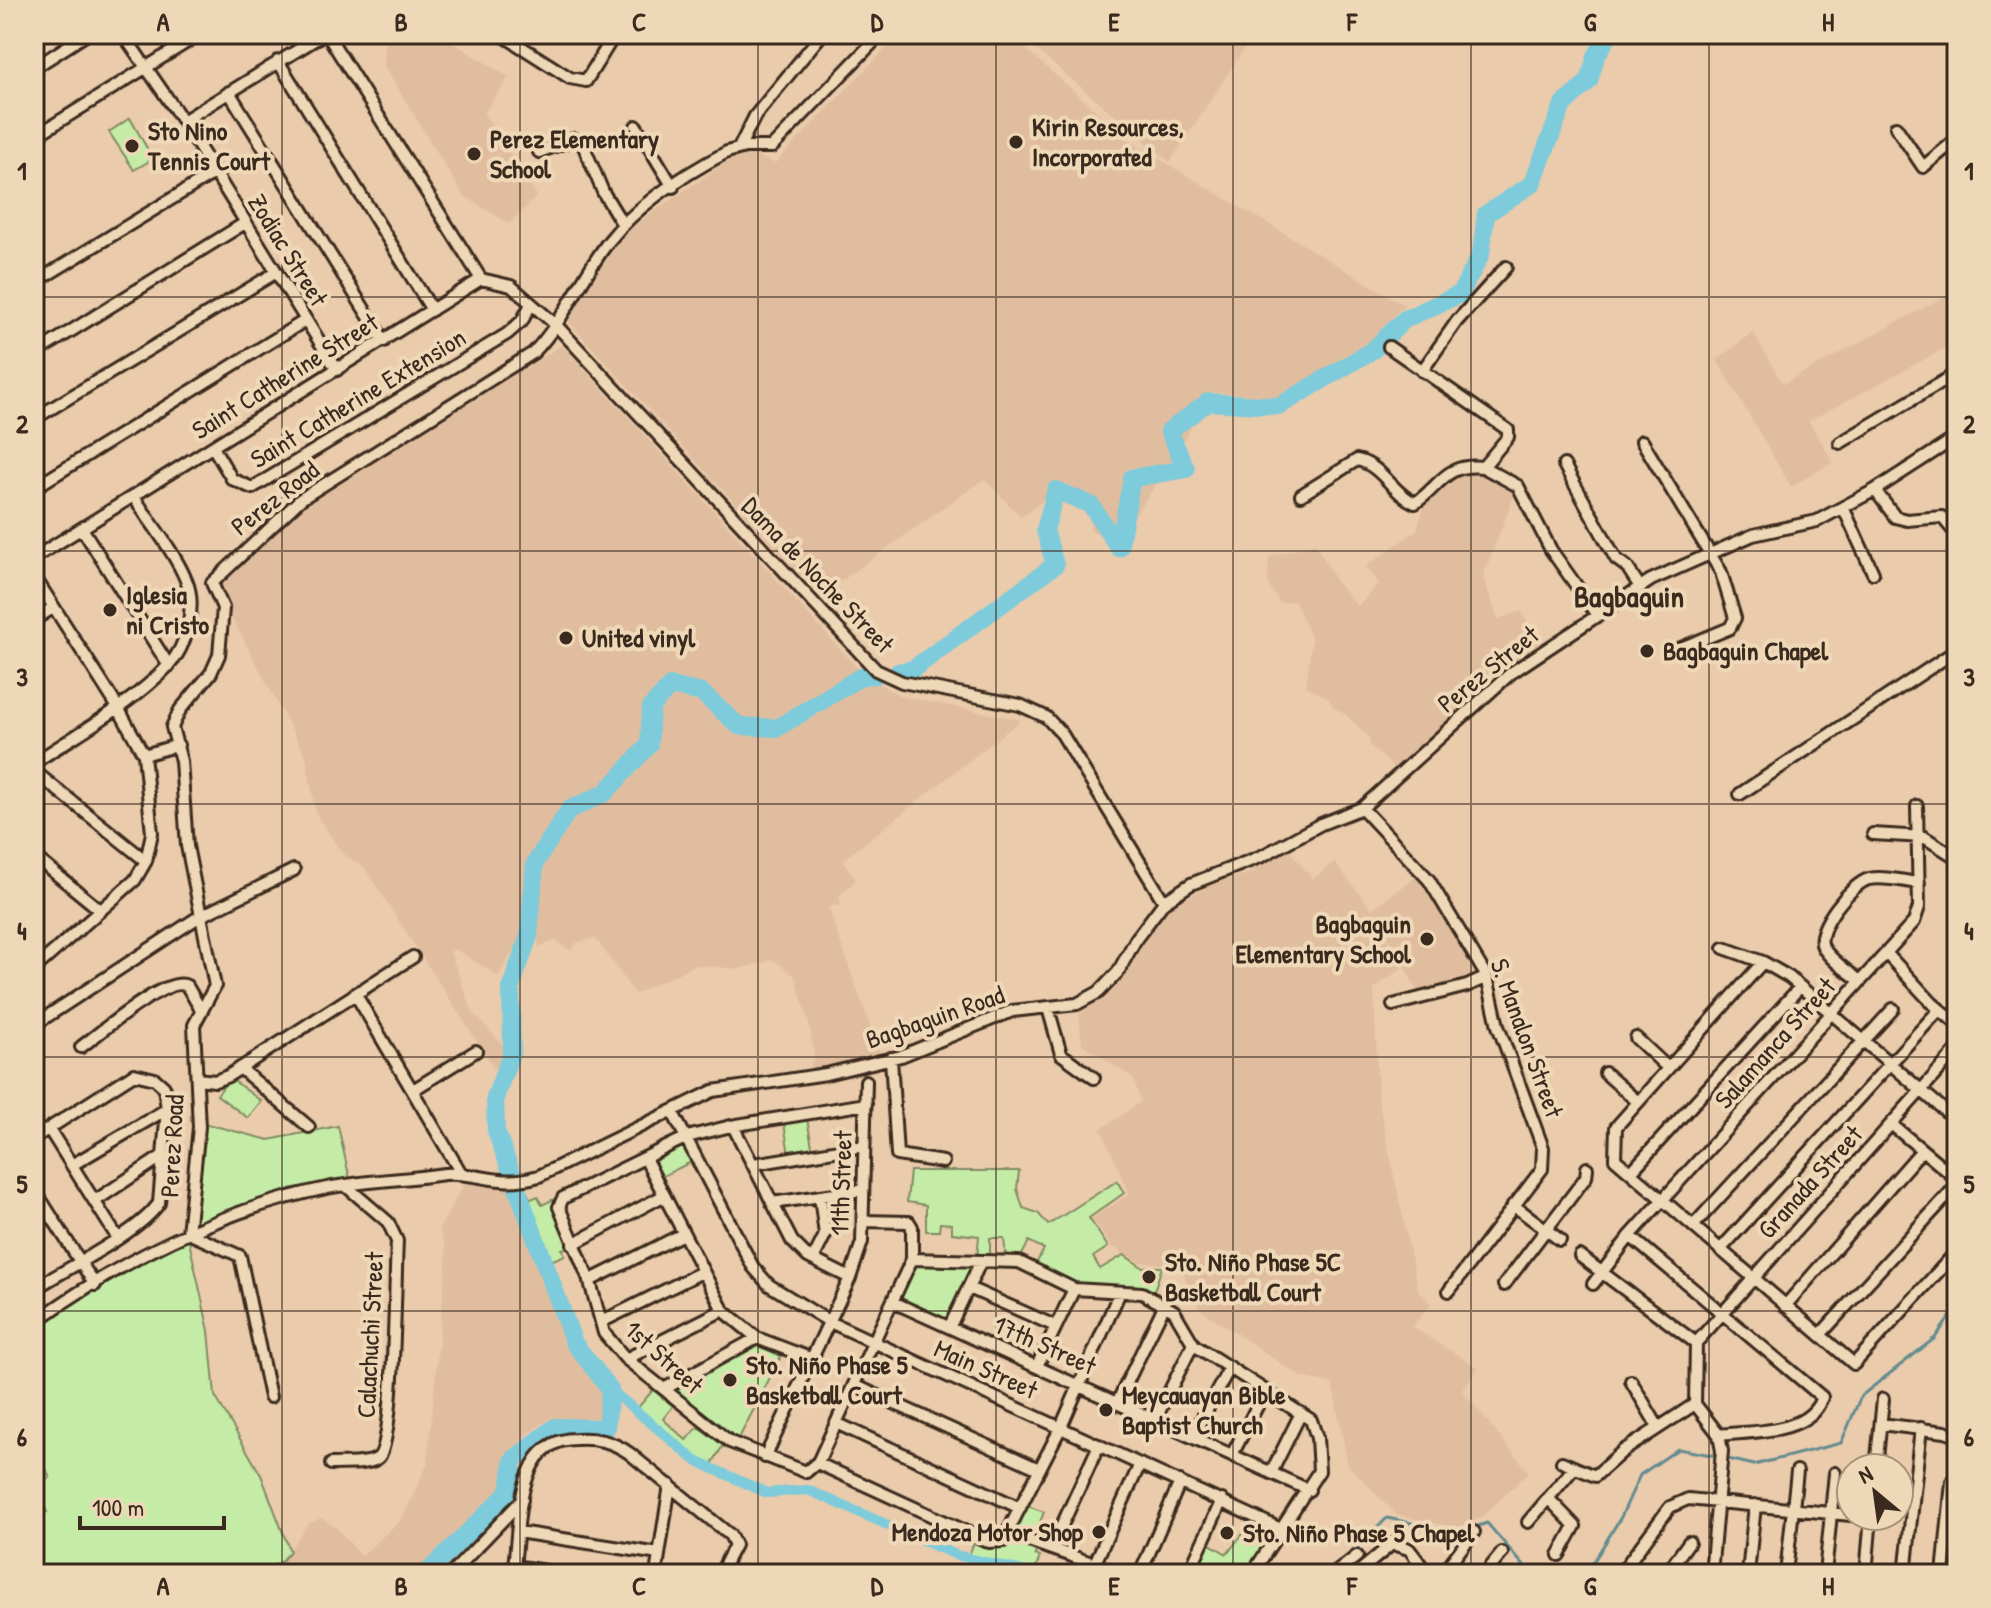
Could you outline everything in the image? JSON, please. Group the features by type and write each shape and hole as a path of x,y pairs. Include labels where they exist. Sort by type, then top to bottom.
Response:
{"street":[{"path":"34,68 87,34"},
{"name":"Zodiac Street","path":"123,34 183,121 337,370"},
{"path":"34,137 200,34"},
{"path":"183,121 325,34 481,279 511,286 530,306 556,325"},
{"path":"501,34 570,78 586,81 615,34"},
{"path":"739,148 755,116 822,34"},
{"name":"Perez Road","path":"188,1233 199,1127 194,1025 215,986 187,846 174,719 211,673 219,655 223,608 212,583 219,573 301,499 518,365 556,325 600,254 623,225 718,157 739,148 766,149 779,142 881,34"},
{"path":"278,61 432,310"},
{"path":"229,92 384,341"},
{"path":"636,126 673,187"},
{"path":"1896,127 1923,167 1957,139"},
{"path":"539,152 574,139 582,142 603,192 623,225"},
{"path":"34,283 214,173"},
{"path":"34,354 245,223"},
{"path":"1957,249 1957,257"},
{"path":"1422,371 1457,321 1506,267"},
{"path":"34,419 275,273"},
{"name":"Saint Catherine Street","path":"34,558 481,279"},
{"name":"Saint Catherine Extension","path":"213,447 232,479 252,488 507,334 522,321 530,306"},
{"path":"34,488 306,320"},
{"name":"Dama de Noche Street","path":"556,325 869,665 902,682 1020,705 1055,724 1164,902"},
{"path":"1389,347 1508,430 1508,437 1483,467"},
{"path":"1840,443 1957,373"},
{"path":"1957,437 1875,490 1895,517 1907,520 1942,517 1957,535"},
{"path":"1642,441 1721,572 1735,624 1674,651"},
{"path":"1301,495 1357,460 1393,484 1405,499 1415,503 1451,471 1470,466 1483,467 1518,486 1551,550 1597,615"},
{"path":"1564,465 1616,559 1629,569 1640,587"},
{"name":"Perez Street","path":"1362,808 1516,669 1640,587 1753,535 1817,521 1875,490"},
{"path":"34,763 169,666 179,650 188,624 190,590 134,497"},
{"path":"1843,507 1873,573"},
{"path":"83,530 169,666"},
{"path":"34,576 117,706 144,755 152,833 146,861 135,880 34,969"},
{"path":"34,620 54,607"},
{"path":"1740,794 1957,650"},
{"path":"144,755 178,745"},
{"path":"34,771 146,861"},
{"name":"Salamanca Street","path":"1593,1284 1630,1236 1918,916 1917,806"},
{"name":"Bagbaguin Road","path":"34,1323 188,1233 278,1201 346,1186 461,1173 497,1182 529,1178 713,1091 826,1074 937,1044 1012,1011 1077,1004 1099,992 1118,972 1136,939 1164,902 1201,879 1262,856 1321,824 1362,808"},
{"name":"S. Manalon Street","path":"1362,808 1429,880 1487,977 1498,1026 1543,1148 1542,1169 1449,1291"},
{"path":"1873,834 1933,840 1957,858"},
{"path":"34,856 100,910"},
{"path":"34,1025 200,916 294,870"},
{"path":"1860,981 1825,950 1820,937 1823,927 1860,882 1874,878 1919,883"},
{"path":"1724,948 1763,962 1800,987 1957,1121"},
{"path":"1886,953 1939,1010 1957,1024"},
{"path":"198,1079 215,1081 240,1068 413,957"},
{"path":"1763,962 1616,1127 1615,1159 1854,1364 1957,1251"},
{"path":"1393,1005 1467,986 1487,977"},
{"path":"81,1047 155,993 177,983 187,986 201,1010"},
{"path":"1631,1172 1800,987"},
{"path":"356,995 461,1173"},
{"path":"1048,1008 1061,1054 1094,1078"},
{"path":"1693,1226 1893,1009"},
{"path":"1720,1250 1939,1010"},
{"path":"1636,1038 1668,1068"},
{"name":"Granada Street","path":"1696,1343 1957,1050"},
{"path":"413,1090 476,1051"},
{"path":"891,1058 897,1155 943,1162"},
{"path":"1946,1062 1957,1072"},
{"path":"240,1068 309,1127"},
{"path":"1605,1073 1638,1102"},
{"path":"34,1138 134,1074 155,1079 164,1087 167,1109 159,1203 153,1212 117,1237 35,1287"},
{"name":"11th Street","path":"765,1457 850,1278 862,1242 866,1081"},
{"name":"1st Street","path":"817,1463 806,1472 730,1442 626,1359 604,1333 589,1281 559,1207 563,1198 685,1138 733,1126 866,1104"},
{"path":"72,1165 167,1109"},
{"name":"Main Street","path":"672,1111 753,1267 769,1285 830,1322 1283,1530"},
{"path":"1820,1335 1957,1182 1891,1124"},
{"path":"733,1126 792,1241 813,1259 850,1278"},
{"path":"49,1129 117,1237"},
{"path":"754,1164 864,1146"},
{"path":"1785,1306 1922,1150"},
{"path":"95,1201 164,1155"},
{"path":"645,1158 723,1310 757,1338 812,1359"},
{"path":"1504,1285 1586,1177 1587,1168"},
{"name":"Calachuchi Street","path":"331,1464 373,1461 380,1455 387,1434 391,1376 397,1241 388,1222 346,1186"},
{"path":"34,1189 95,1285"},
{"path":"772,1203 863,1190"},
{"path":"573,1244 663,1196"},
{"path":"813,1259 825,1235 820,1196"},
{"path":"1513,1205 1560,1240"},
{"path":"863,1221 909,1222 912,1227 912,1259 817,1463 989,1542 1006,1537 1123,1574"},
{"path":"188,1233 240,1256 270,1397"},
{"path":"589,1281 683,1234"},
{"path":"1630,1236 1822,1397 1805,1418 1790,1426 1719,1435"},
{"path":"1580,1256 1696,1343 1695,1404 1719,1435 1721,1456 1711,1574"},
{"path":"912,1259 1019,1262 1074,1289 1142,1293 1174,1311 1193,1344 1311,1420 1317,1438 1319,1471 1252,1574"},
{"path":"950,1326 981,1261"},
{"path":"601,1322 702,1272"},
{"path":"969,1288 1055,1326"},
{"path":"1037,1366 1074,1289"},
{"path":"1006,1537 1061,1427 1119,1294"},
{"name":"17th Street","path":"893,1302 1118,1401 1309,1490"},
{"path":"1118,1401 1165,1304"},
{"path":"626,1359 723,1310"},
{"path":"664,1389 757,1338"},
{"path":"1155,1420 1193,1344"},
{"path":"1192,1437 1230,1367"},
{"path":"1631,1381 1658,1427"},
{"path":"854,1385 1039,1469"},
{"path":"1232,1455 1265,1391"},
{"path":"1878,1452 1883,1399"},
{"path":"1562,1462 1595,1476 1658,1427 1695,1404"},
{"path":"1271,1473 1301,1413"},
{"path":"836,1423 1020,1508"},
{"path":"1881,1424 1957,1436"},
{"path":"1905,1574 1921,1428"},
{"path":"514,1566 529,1468 544,1450 568,1439 612,1443 670,1485 735,1541 720,1574"},
{"path":"1051,1549 1099,1445"},
{"path":"1095,1563 1140,1464"},
{"path":"1528,1522 1573,1469"},
{"path":"1786,1574 1797,1471"},
{"path":"1825,1574 1835,1473"},
{"path":"1943,1574 1952,1482 1957,1474"},
{"path":"1140,1574 1180,1482"},
{"path":"656,1574 670,1485"},
{"path":"1548,1498 1575,1526 1559,1555"},
{"path":"451,1574 523,1499"},
{"path":"1620,1574 1670,1507 1688,1499 1835,1513"},
{"path":"1188,1574 1222,1500"},
{"path":"1748,1574 1755,1505"},
{"path":"518,1532 659,1554"},
{"path":"1442,1574 1474,1532"},
{"path":"1866,1574 1870,1532"},
{"path":"1666,1574 1689,1542"},
{"path":"1356,1574 1368,1570 1384,1548 1401,1544 1428,1574"},
{"path":"1485,1574 1502,1553"},
{"path":"1334,1574 1357,1556"},
{"path":"1630,1562 1646,1574"},
{"path":"498,1574 514,1566 565,1574"}],"shaded area":[{"name":"Perez Elementary School","path":"386,34 438,34 509,77 484,113 537,196 509,224 463,195 384,66"},
{"path":"900,34 1009,34 1131,142 1404,305 1372,340 1292,398 1210,392 1175,457 1119,538 1090,531 1090,505 1057,490 1021,517 984,479 820,596 566,319 608,243 742,151 775,163"},
{"path":"1018,34 1254,34 1170,162"},
{"path":"1949,294 1957,305 1957,342 1809,421 1833,462 1791,487 1717,360 1753,332 1783,384"},
{"path":"562,345 860,671 775,724 733,718 706,691 670,679 648,701 647,743 601,791 562,810 529,866 525,932 498,976 455,949 450,952 473,1013 504,1046 498,1074 364,867 342,853 316,814 306,756 214,585 294,513"},
{"path":"1466,470 1487,472 1517,489 1483,576 1498,619 1521,611 1541,645 1397,770 1370,746 1370,739 1345,714 1334,708 1329,699 1306,686 1312,639 1295,601 1280,603 1268,585 1269,557 1315,543 1337,583 1358,606 1379,583 1365,567 1417,530 1430,487"},
{"path":"869,678 900,696 1021,720 843,860 856,880 839,896 841,905 828,907 880,1054 812,1071 810,1063 815,1060 809,1024 795,976 774,960 737,969 695,965 635,994 595,938 576,943 571,951 556,941 538,947 539,865 573,815 604,801 655,750 655,708 678,691 695,695 734,729 754,736 790,726"},
{"path":"1287,848 1313,879 1334,862 1372,909 1417,876 1427,879 1485,972 1468,982 1418,992 1374,912 1402,968 1374,989 1378,1099 1418,1290 1431,1304 1412,1327 1478,1368 1462,1391 1529,1472 1481,1518 1457,1528 1397,1515 1348,1465 1332,1383 1301,1377 1199,1308 1182,1271 1167,1264 1139,1262 1111,1246 1092,1218 1130,1194 1101,1129 1141,1102 1133,1078 1082,1044 1079,1014 1097,1002 1125,975 1164,911 1213,883 1255,872 1251,868"},
{"path":"466,1181 512,1187 569,1347 604,1394 603,1418 548,1420 525,1436 506,1460 501,1493 433,1560 412,1574 311,1574 281,1562 308,1524 321,1518 338,1529 361,1556 402,1519 427,1465 446,1265 446,1249 439,1229"}],"green space":[{"name":"Sto Nino Tennis Court","path":"130,118 153,159 134,170 109,132"},
{"path":"230,1078 261,1101 248,1118 217,1095"},
{"path":"807,1119 813,1152 789,1155 784,1123"},
{"path":"203,1123 269,1140 338,1126 350,1180 294,1188 193,1225"},
{"path":"679,1145 685,1148 691,1162 659,1178 650,1160"},
{"path":"910,1171 1019,1171 1017,1189 1023,1208 1038,1213 1048,1225 1117,1181 1124,1193 1089,1218 1108,1247 1093,1257 1100,1269 1124,1255 1142,1267 1162,1267 1154,1291 1075,1285 1036,1264 1044,1249 1029,1241 1021,1257 1006,1259 1004,1238 990,1238 990,1257 977,1258 979,1236 952,1233 952,1224 940,1223 939,1231 926,1231 926,1205 907,1202"},
{"path":"525,1190 531,1199 538,1196 542,1205 560,1196 555,1211 569,1247 562,1249 565,1255 546,1263 519,1191"},
{"path":"188,1237 209,1331 215,1396 261,1475 290,1551 281,1562 253,1574 34,1574 34,1520 47,1512 34,1487 50,1477 34,1447 34,1331 62,1310"},
{"path":"913,1267 973,1267 950,1319 944,1321 898,1301"},
{"path":"754,1344 781,1356 738,1440 714,1425 675,1388"},
{"path":"653,1390 673,1406 663,1419 686,1440 698,1427 723,1445 711,1466 696,1460 635,1411"},
{"path":"1025,1505 1044,1512 1040,1522 1055,1530 1051,1543 1015,1530"},
{"path":"1252,1522 1273,1537 1245,1574 1192,1574 1208,1543 1227,1554"},
{"path":"1010,1537 1036,1547 1035,1555 1040,1557 1034,1572 969,1555 975,1540"}],"waterway":[{"path":"898,672 913,669 1055,565 1045,530 1056,490 1091,505 1119,548 1132,478 1186,469 1169,431 1208,402 1279,406 1373,350 1405,319 1460,294 1481,254 1486,214 1532,184 1563,105 1589,81 1596,56 1610,34"},
{"path":"426,1574 509,1492 513,1460 555,1427 606,1428 610,1389 574,1343 496,1131 495,1098 512,1051 511,987 529,936 535,863 569,810 605,793 649,745 651,707 670,686 702,693 739,726 777,728 862,676 875,675"},
{"path":"1724,1458 1754,1465 1841,1443 1861,1396 1935,1338 1957,1307"},
{"path":"610,1389 696,1461 767,1493 808,1490 956,1555 1035,1574"},
{"path":"1586,1574 1621,1517 1640,1475 1678,1449 1717,1456"},
{"path":"1357,1548 1387,1518 1459,1533 1487,1523 1531,1574"}],"place":[{"name":"Kirin Resources, Incorporated","path":"1016,142"},
{"name":"Sto Nino Tennis Court","path":"132,146"},
{"name":"Perez Elementary School","path":"474,154"},
{"name":"Iglesia ni Cristo","path":"110,610"},
{"name":"United vinyl","path":"566,638"},
{"name":"Bagbaguin Chapel","path":"1647,651"},
{"name":"Bagbaguin Elementary School","path":"1427,939"},
{"name":"Sto. Niño Phase 5C Basketball Court","path":"1149,1277"},
{"name":"Sto. Niño Phase 5 Basketball Court","path":"730,1380"},
{"name":"Meycauayan Bible Baptist Church","path":"1106,1410"},
{"name":"Mendoza Motor Shop","path":"1099,1532"},
{"name":"Sto. Niño Phase 5 Chapel","path":"1227,1533"}],"district":[{"name":"Bagbaguin","path":"1629,597"}]}
